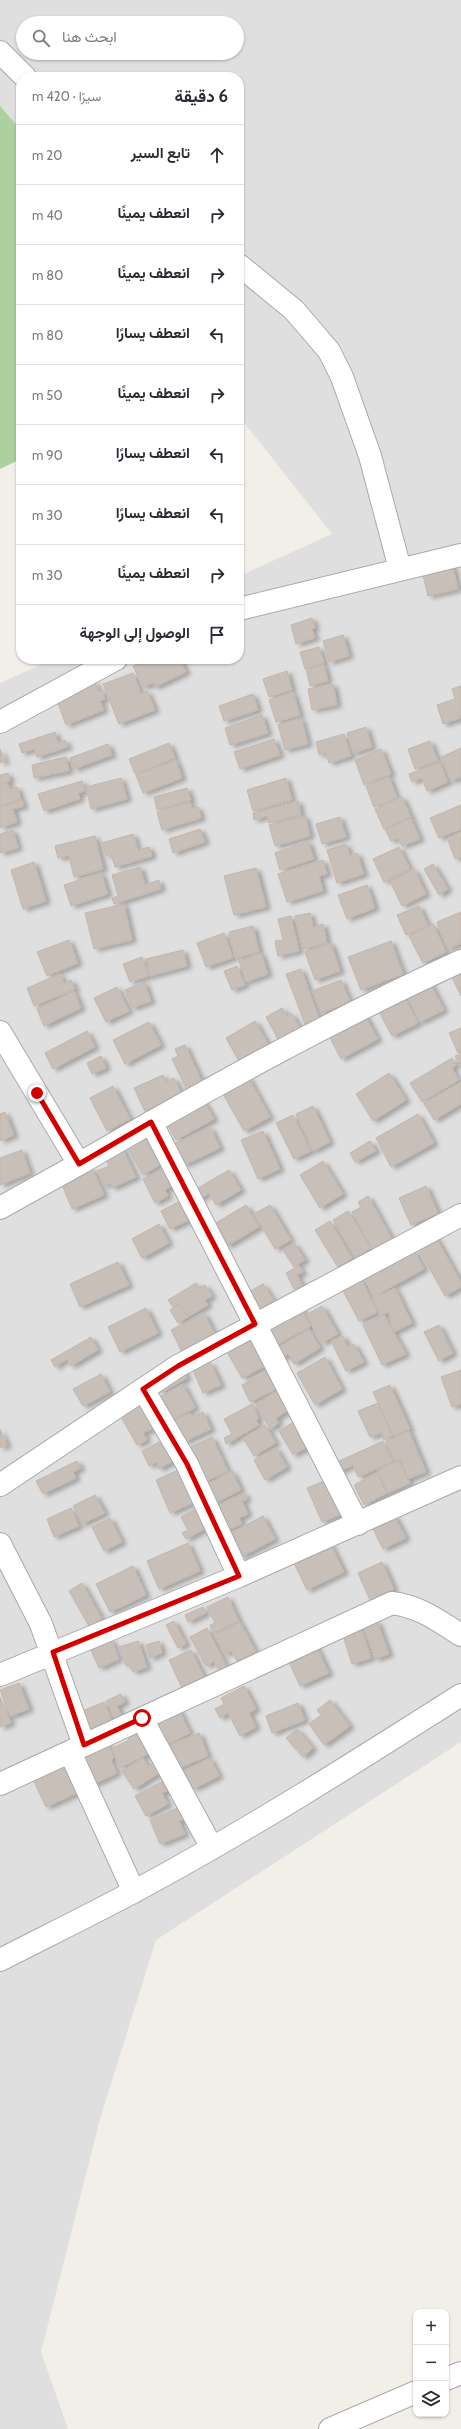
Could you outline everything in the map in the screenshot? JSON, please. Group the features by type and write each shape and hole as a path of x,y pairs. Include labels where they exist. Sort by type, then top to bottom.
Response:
{"street":[{"path":"0,52 20,72"},
{"path":"244,269 294,310 329,351 342,377 370,456 400,569"},
{"path":"244,608 461,554"},
{"path":"0,722 107,664"},
{"path":"0,1208 151,1122 374,1000 461,961"},
{"path":"0,1032 79,1164"},
{"path":"151,1122 358,1524"},
{"path":"0,1485 178,1366 461,1214"},
{"path":"143,1389 187,1464 239,1576"},
{"path":"0,1675 239,1576 461,1477"},
{"path":"0,1544 42,1624 53,1652 77,1748 134,1892"},
{"path":"0,1784 392,1603 412,1606 427,1613 461,1635"},
{"path":"0,1960 134,1892 212,1848 321,1784 461,1695"},
{"path":"142,1718 212,1848"},
{"path":"449,2378 461,2373"},
{"path":"330,2429 413,2393"}],"shaded area":[{"path":"0,0 461,0 461,1742 156,1940 100,2119 41,2352 68,2429 0,2429 0,683 42,664 244,664 244,574 332,534 244,422 244,72 16,72 16,133 0,113"}],"green space":[{"path":"0,106 16,124 16,461 0,469"}],"building":[{"path":"452,564 458,589 428,596 422,571"},
{"path":"312,618 315,628 312,629 315,638 296,644 291,625"},
{"path":"343,635 349,656 329,662 323,641"},
{"path":"319,647 324,663 305,669 300,652"},
{"path":"137,664 182,664 186,672 155,687 153,683 143,687 133,666"},
{"path":"324,665 328,681 310,686 306,669"},
{"path":"287,671 292,690 269,697 263,679"},
{"path":"133,673 141,694 147,691 155,710 119,724 103,684"},
{"path":"95,682 99,692 102,690 105,699 100,701 104,710 66,725 56,698"},
{"path":"333,684 337,705 312,710 308,689"},
{"path":"461,686 461,718 443,724 437,705 455,699 452,689"},
{"path":"293,692 300,715 276,722 269,700"},
{"path":"253,694 258,710 224,721 219,706"},
{"path":"262,715 268,733 230,745 225,728"},
{"path":"301,718 308,744 285,750 278,725"},
{"path":"366,727 372,747 353,753 347,733"},
{"path":"55,732 58,743 65,740 68,747 37,757 34,749 22,753 19,744"},
{"path":"344,734 351,756 329,763 326,753 319,755 316,742"},
{"path":"274,739 280,755 240,769 234,752"},
{"path":"430,741 438,761 415,769 408,749"},
{"path":"169,743 175,758 135,774 129,759"},
{"path":"108,744 112,755 74,769 70,758"},
{"path":"461,748 461,777 451,781 441,757"},
{"path":"0,749 5,761 0,763"},
{"path":"381,749 391,774 364,785 355,760"},
{"path":"66,757 69,771 34,778 32,765"},
{"path":"176,760 182,778 143,793 136,775"},
{"path":"440,762 448,782 427,791 422,778 412,782 409,774"},
{"path":"8,773 10,781 0,784 0,775"},
{"path":"389,777 397,798 374,807 366,786"},
{"path":"121,778 127,799 91,809 86,787"},
{"path":"286,778 292,800 253,811 247,790"},
{"path":"82,781 85,791 78,793 80,799 44,811 38,794"},
{"path":"8,783 10,789 17,787 21,799 0,806 0,785"},
{"path":"187,788 191,800 157,810 154,797"},
{"path":"402,797 411,817 384,829 375,809"},
{"path":"22,800 24,806 13,809 17,822 0,828 0,807"},
{"path":"298,801 301,815 269,823 267,816 254,820 253,813"},
{"path":"190,802 192,808 198,807 201,818 162,830 157,812"},
{"path":"461,805 461,829 439,838 430,818"},
{"path":"305,816 310,836 275,846 269,825"},
{"path":"340,817 346,837 322,844 316,824"},
{"path":"411,818 420,839 402,846 398,838 391,841 385,829"},
{"path":"200,829 205,842 173,853 169,839"},
{"path":"13,830 18,848 0,853 0,834"},
{"path":"461,832 461,857 455,859 447,838"},
{"path":"133,834 138,850 149,847 152,856 115,867 111,854 106,856 102,843"},
{"path":"95,836 103,869 74,877 69,856 58,858 55,846"},
{"path":"308,841 314,859 280,870 275,853"},
{"path":"346,844 350,856 357,853 364,874 337,883 327,850"},
{"path":"399,847 410,869 384,882 373,859"},
{"path":"323,860 327,874 319,876 323,891 287,902 278,874"},
{"path":"34,862 46,901 23,909 11,870"},
{"path":"433,864 448,889 439,895 424,869"},
{"path":"140,867 145,885 159,880 161,889 114,904 112,898 118,896 112,875"},
{"path":"256,868 266,907 234,915 224,876"},
{"path":"414,869 426,894 402,906 390,881"},
{"path":"101,873 108,894 71,906 64,885"},
{"path":"367,885 375,908 347,919 338,895"},
{"path":"124,904 132,940 94,949 85,913"},
{"path":"419,906 428,925 406,935 397,915"},
{"path":"461,912 461,943 448,949 437,922"},
{"path":"310,913 313,927 323,924 327,943 303,949 295,916"},
{"path":"291,916 299,951 278,956 275,941 283,940 278,919"},
{"path":"433,924 446,952 423,963 409,936"},
{"path":"253,926 259,952 235,958 229,932"},
{"path":"224,933 233,958 206,967 197,943"},
{"path":"69,940 78,963 47,976 37,952"},
{"path":"391,941 403,974 361,990 348,957"},
{"path":"331,943 340,971 315,980 305,952"},
{"path":"183,950 187,966 150,976 146,959"},
{"path":"261,953 268,974 246,982 239,961"},
{"path":"142,957 149,976 130,982 123,964"},
{"path":"237,966 245,985 232,990 224,971"},
{"path":"461,966 461,996 449,971"},
{"path":"301,969 319,1018 305,1024 286,974"},
{"path":"60,974 64,983 71,980 75,989 34,1006 27,988"},
{"path":"427,977 444,1010 420,1022 403,989"},
{"path":"341,980 350,1002 321,1013 312,991"},
{"path":"144,982 151,1001 132,1008 125,990"},
{"path":"117,987 129,1011 106,1022 94,998"},
{"path":"74,991 81,1008 44,1026 37,1009"},
{"path":"402,991 418,1023 392,1036 375,1004"},
{"path":"282,1008 287,1016 291,1013 300,1028 279,1041 266,1017"},
{"path":"363,1012 378,1039 341,1059 327,1032"},
{"path":"255,1021 269,1046 240,1063 226,1038"},
{"path":"149,1022 161,1045 125,1064 113,1040"},
{"path":"461,1028 461,1052 458,1053 449,1033"},
{"path":"87,1031 95,1047 53,1069 45,1053"},
{"path":"185,1045 202,1082 187,1090 172,1059 178,1056 175,1049"},
{"path":"461,1054 461,1066 460,1066 455,1056"},
{"path":"101,1056 106,1068 92,1074 87,1063"},
{"path":"452,1058 456,1065 452,1068 459,1080 422,1102 410,1083"},
{"path":"389,1073 406,1100 373,1121 356,1094"},
{"path":"163,1075 166,1082 174,1078 182,1095 145,1111 134,1088"},
{"path":"248,1077 270,1117 244,1131 222,1092"},
{"path":"461,1082 461,1104 434,1120 424,1103"},
{"path":"113,1086 130,1119 107,1131 90,1098"},
{"path":"203,1100 214,1119 176,1140 165,1121"},
{"path":"313,1106 330,1142 313,1151 296,1114"},
{"path":"5,1112 14,1135 0,1141 0,1114"},
{"path":"418,1114 434,1143 391,1167 376,1138"},
{"path":"293,1115 311,1151 294,1159 276,1123"},
{"path":"210,1127 220,1148 184,1165 174,1144"},
{"path":"263,1131 280,1169 258,1179 241,1140"},
{"path":"144,1132 163,1163 143,1175 125,1143"},
{"path":"370,1141 376,1151 355,1162 350,1153"},
{"path":"122,1147 136,1177 112,1188 110,1183 104,1186 97,1171 109,1166 104,1155"},
{"path":"22,1150 30,1173 0,1185 0,1158"},
{"path":"323,1161 343,1194 320,1208 300,1175"},
{"path":"92,1168 104,1195 72,1209 61,1182"},
{"path":"165,1168 173,1185 165,1190 168,1196 155,1203 143,1179"},
{"path":"229,1170 241,1190 216,1205 209,1193 198,1200 193,1191"},
{"path":"426,1186 438,1213 411,1225 399,1198"},
{"path":"368,1196 392,1239 373,1250 352,1212 361,1207 358,1202"},
{"path":"182,1200 191,1219 170,1229 161,1211"},
{"path":"246,1205 259,1227 227,1246 214,1224"},
{"path":"270,1205 291,1240 275,1249 254,1214"},
{"path":"348,1211 371,1248 356,1257 333,1220"},
{"path":"330,1221 352,1258 338,1267 315,1230"},
{"path":"159,1224 169,1243 142,1258 132,1239"},
{"path":"435,1236 461,1282 461,1287 445,1296 417,1246"},
{"path":"294,1243 305,1260 294,1267 283,1250"},
{"path":"414,1250 424,1269 375,1296 365,1277"},
{"path":"118,1262 129,1285 80,1307 70,1284"},
{"path":"299,1266 303,1272 297,1275 302,1285 294,1289 286,1273"},
{"path":"360,1277 378,1312 359,1321 341,1287"},
{"path":"196,1283 199,1288 205,1285 212,1296 205,1300 208,1305 188,1317 180,1303 173,1307 168,1300"},
{"path":"263,1284 274,1301 258,1311 247,1293"},
{"path":"395,1288 412,1323 394,1332 390,1323 393,1322 388,1312 380,1316 372,1299"},
{"path":"180,1304 188,1317 178,1323 170,1310"},
{"path":"300,1306 311,1326 275,1346 264,1326"},
{"path":"322,1306 338,1334 322,1343 306,1315"},
{"path":"146,1308 158,1333 120,1352 108,1327"},
{"path":"204,1313 217,1338 184,1356 171,1330"},
{"path":"384,1315 406,1354 382,1365 363,1325"},
{"path":"439,1325 453,1353 439,1361 424,1332"},
{"path":"309,1329 320,1348 294,1364 288,1354 281,1359 275,1349"},
{"path":"343,1336 348,1347 354,1344 364,1362 346,1371 331,1341"},
{"path":"91,1337 98,1350 71,1366 67,1359 55,1367 51,1360"},
{"path":"251,1339 265,1366 242,1378 227,1352"},
{"path":"325,1357 342,1389 315,1405 297,1373"},
{"path":"210,1362 221,1385 203,1393 193,1370"},
{"path":"183,1369 187,1378 161,1393 156,1385"},
{"path":"461,1370 461,1404 452,1407 441,1377"},
{"path":"267,1372 276,1389 250,1402 242,1385"},
{"path":"101,1374 110,1392 83,1406 73,1389"},
{"path":"183,1384 195,1408 170,1421 158,1398"},
{"path":"390,1385 410,1429 393,1436 373,1392"},
{"path":"277,1391 289,1410 276,1418 279,1423 270,1429 256,1404"},
{"path":"141,1401 156,1427 143,1433 147,1440 137,1445 119,1413"},
{"path":"378,1403 392,1436 384,1440 381,1433 370,1437 358,1411"},
{"path":"252,1404 259,1418 256,1420 259,1425 226,1444 224,1438 232,1434 224,1419"},
{"path":"203,1412 211,1429 184,1442 174,1420 190,1413 192,1417"},
{"path":"297,1420 311,1445 293,1455 279,1431"},
{"path":"265,1425 276,1443 254,1456 243,1438"},
{"path":"0,1429 7,1445 0,1448"},
{"path":"409,1431 426,1472 408,1479 400,1459 394,1462 386,1441"},
{"path":"212,1437 228,1471 203,1483 186,1449"},
{"path":"167,1438 177,1459 159,1469 156,1462 149,1466 142,1451"},
{"path":"383,1441 393,1462 358,1477 353,1465 338,1472 335,1463"},
{"path":"276,1448 287,1467 265,1480 254,1460"},
{"path":"399,1460 410,1483 388,1493 377,1470"},
{"path":"77,1461 81,1468 73,1472 76,1478 43,1494 36,1481"},
{"path":"180,1469 195,1502 170,1513 156,1480"},
{"path":"232,1471 241,1490 213,1504 203,1486"},
{"path":"377,1473 387,1493 364,1505 354,1485"},
{"path":"329,1479 344,1513 322,1522 307,1488"},
{"path":"244,1493 247,1499 242,1501 248,1514 239,1518 242,1524 223,1532 212,1508"},
{"path":"95,1495 105,1513 82,1524 73,1506"},
{"path":"71,1508 79,1526 54,1537 47,1519"},
{"path":"197,1508 207,1528 186,1539 182,1533 188,1530 181,1517"},
{"path":"394,1515 406,1538 383,1549 372,1527"},
{"path":"263,1516 275,1539 241,1557 229,1534"},
{"path":"110,1518 122,1542 104,1551 92,1527"},
{"path":"188,1543 200,1571 159,1589 147,1561"},
{"path":"330,1543 344,1572 307,1590 293,1561"},
{"path":"382,1562 394,1589 370,1600 358,1573"},
{"path":"133,1566 146,1595 110,1612 96,1584"},
{"path":"82,1583 102,1619 89,1626 69,1591"},
{"path":"228,1597 239,1621 213,1633 210,1625 215,1623 207,1607"},
{"path":"203,1607 206,1613 188,1622 185,1615"},
{"path":"174,1621 186,1644 178,1648 166,1625"},
{"path":"377,1621 389,1654 375,1659 363,1626"},
{"path":"240,1622 256,1652 237,1661 232,1651 225,1654 214,1635"},
{"path":"360,1623 371,1658 352,1664 341,1629"},
{"path":"207,1628 227,1667 219,1671 214,1661 206,1666 190,1637"},
{"path":"111,1639 119,1659 99,1668 90,1648"},
{"path":"138,1641 147,1667 133,1672 130,1665 126,1666 119,1647"},
{"path":"159,1641 162,1653 150,1658 146,1645"},
{"path":"314,1642 329,1673 300,1686 286,1655"},
{"path":"191,1650 204,1677 182,1688 169,1660"},
{"path":"19,1683 29,1709 10,1716 0,1690"},
{"path":"244,1686 256,1709 249,1713 256,1727 240,1736 228,1713 220,1718 215,1709 224,1704 221,1698"},
{"path":"121,1694 125,1702 117,1706 122,1717 115,1720 106,1701"},
{"path":"0,1697 11,1723 0,1727"},
{"path":"330,1700 350,1726 324,1745 309,1724 321,1715 317,1710"},
{"path":"104,1702 113,1722 89,1732 80,1712"},
{"path":"298,1703 305,1720 272,1733 266,1716"},
{"path":"178,1708 190,1733 163,1747 150,1722"},
{"path":"136,1726 150,1753 120,1768 111,1749 129,1740 125,1732"},
{"path":"297,1729 313,1748 303,1757 286,1738"},
{"path":"199,1733 208,1756 177,1769 167,1746"},
{"path":"106,1741 114,1758 111,1760 117,1773 92,1785 77,1755"},
{"path":"143,1758 148,1766 153,1763 159,1773 134,1789 122,1771"},
{"path":"210,1758 219,1776 193,1789 184,1771"},
{"path":"63,1763 77,1793 46,1807 32,1777"},
{"path":"165,1780 170,1789 162,1793 168,1804 146,1816 135,1796"},
{"path":"182,1806 188,1818 179,1821 185,1834 160,1844 150,1820"}],"route":[{"path":"37,1093 79,1164 151,1122 186,1188 219,1257 255,1324 178,1366 143,1389 187,1464 239,1576 53,1652 84,1745 142,1718"}]}
